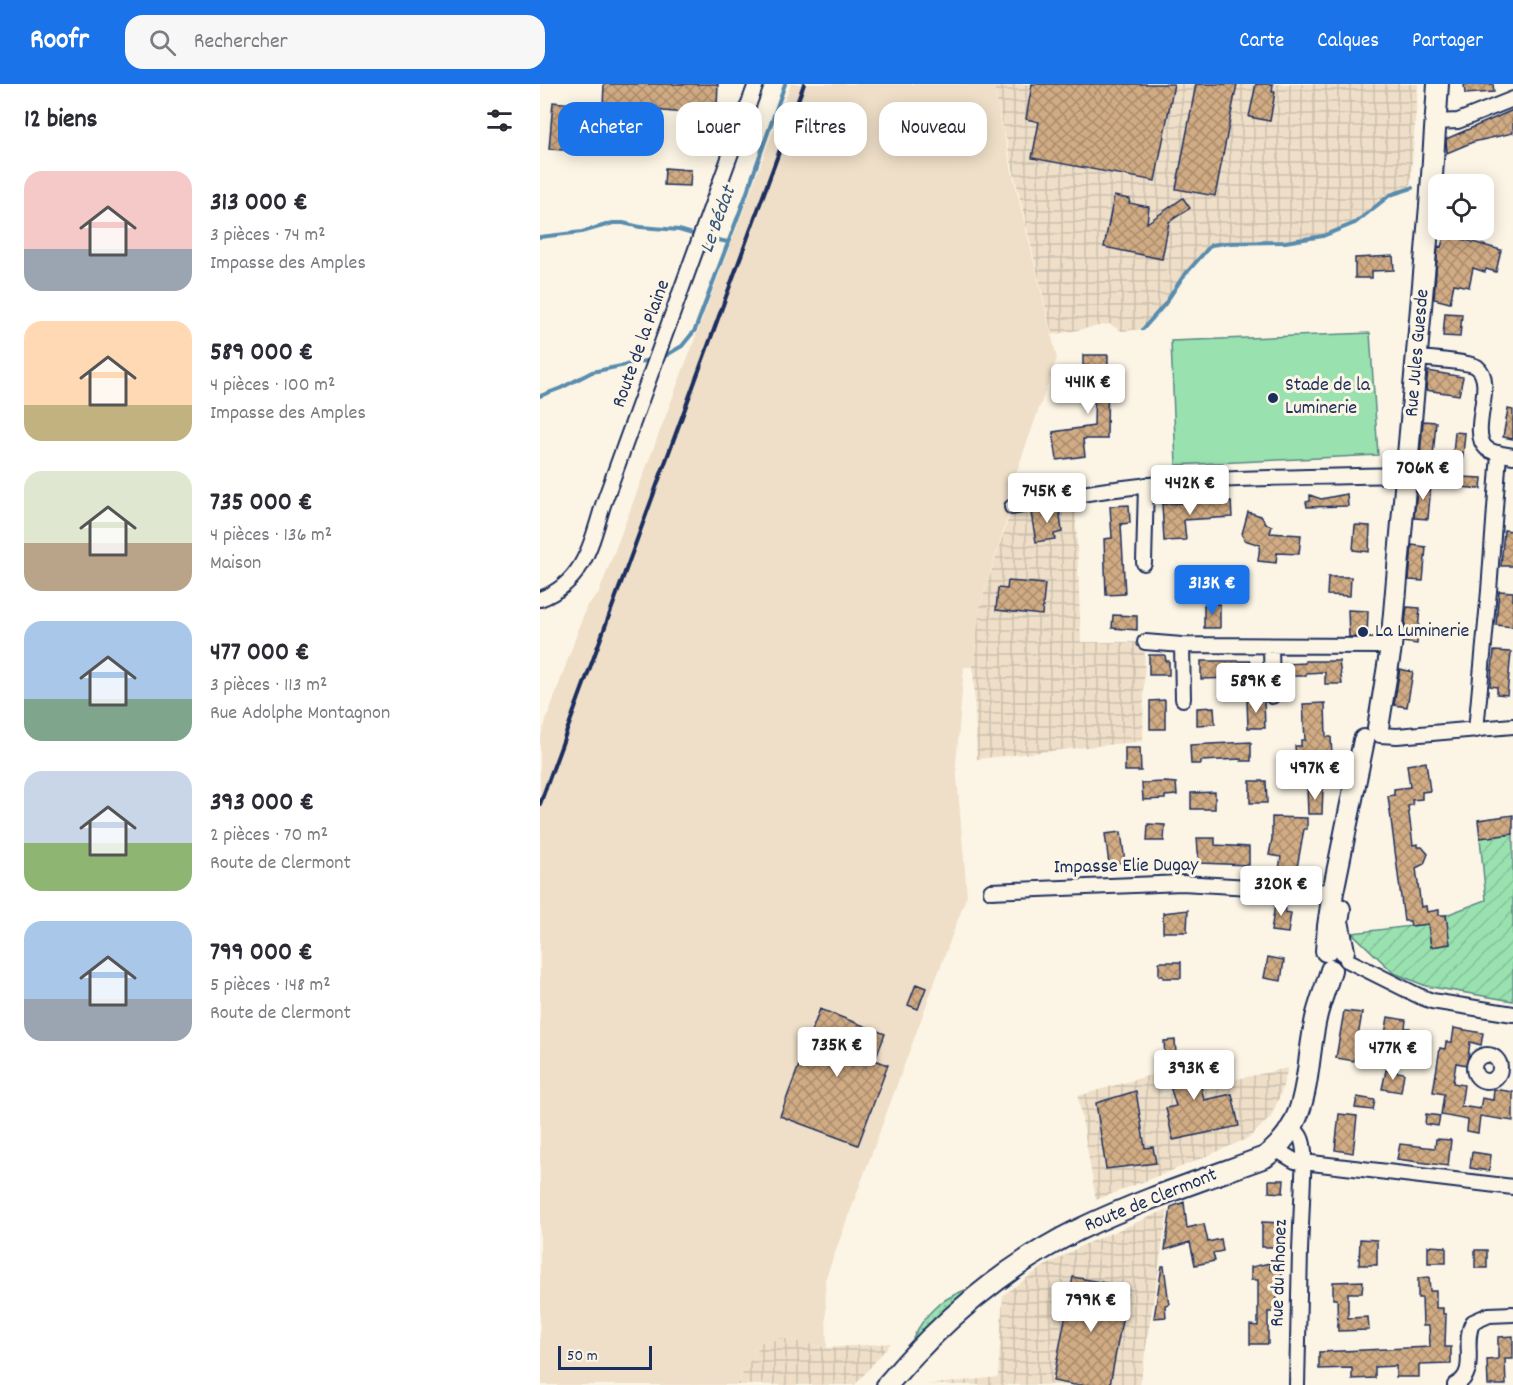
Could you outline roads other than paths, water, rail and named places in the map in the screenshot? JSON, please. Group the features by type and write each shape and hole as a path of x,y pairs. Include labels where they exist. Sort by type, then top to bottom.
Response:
{"main road":[{"name":"Rue Jules Guesde","path":"1337,958 1328,926 1333,892 1373,735 1421,206 1428,84"},
{"name":"Rue Jules Guesde","path":"1337,958 1338,921 1391,647 1417,358 1438,84"},
{"name":"Route de Clermont","path":"887,1385 932,1335 949,1320 990,1286 1045,1249 1077,1230 1265,1156 1275,1149 1288,1135 1302,1105 1317,1014 1337,958"}],"street":[{"name":"Route de la Plaine","path":"540,599 568,584 580,568 594,537 603,505 756,84"},
{"path":"1435,122 1458,121 1513,99"},
{"path":"1417,358 1476,365 1483,373 1484,383 1480,433 1482,443 1488,450 1513,456"},
{"path":"1476,730 1489,591 1498,453"},
{"path":"1012,507 1098,491 1146,485 1254,478 1395,475"},
{"path":"1144,563 1146,485"},
{"path":"1145,642 1182,645 1381,646"},
{"path":"1182,645 1183,699"},
{"path":"1270,646 1272,696"},
{"path":"1373,735 1397,736 1513,726"},
{"name":"Impasse Elie Dugay","path":"991,891 1182,883 1333,892"},
{"path":"1337,958 1432,1001 1513,1014"},
{"name":"Rue du Rhonez","path":"1292,1127 1304,1141 1297,1385"},
{"path":"1275,1149 1285,1157 1304,1163 1513,1187"},
{"path":"1455,1385 1462,1381 1469,1368 1467,1335 1473,1322 1489,1315 1513,1314"}],"waterway":[{"name":"Le Bédat","path":"665,356 682,346 695,330 785,84"},
{"path":"1143,329 1211,245 1285,242 1323,236 1355,223 1390,195 1412,188"},
{"path":"540,237 582,232 613,223 679,230 696,235"},
{"path":"708,238 728,242"},
{"name":"Le Bédat","path":"540,396 592,372 645,361"}],"railway":[{"path":"540,804 804,84"}],"place":[{"name":"Stade de la Luminerie","path":"1273,398"},
{"name":"La Luminerie","path":"1363,632"}]}
